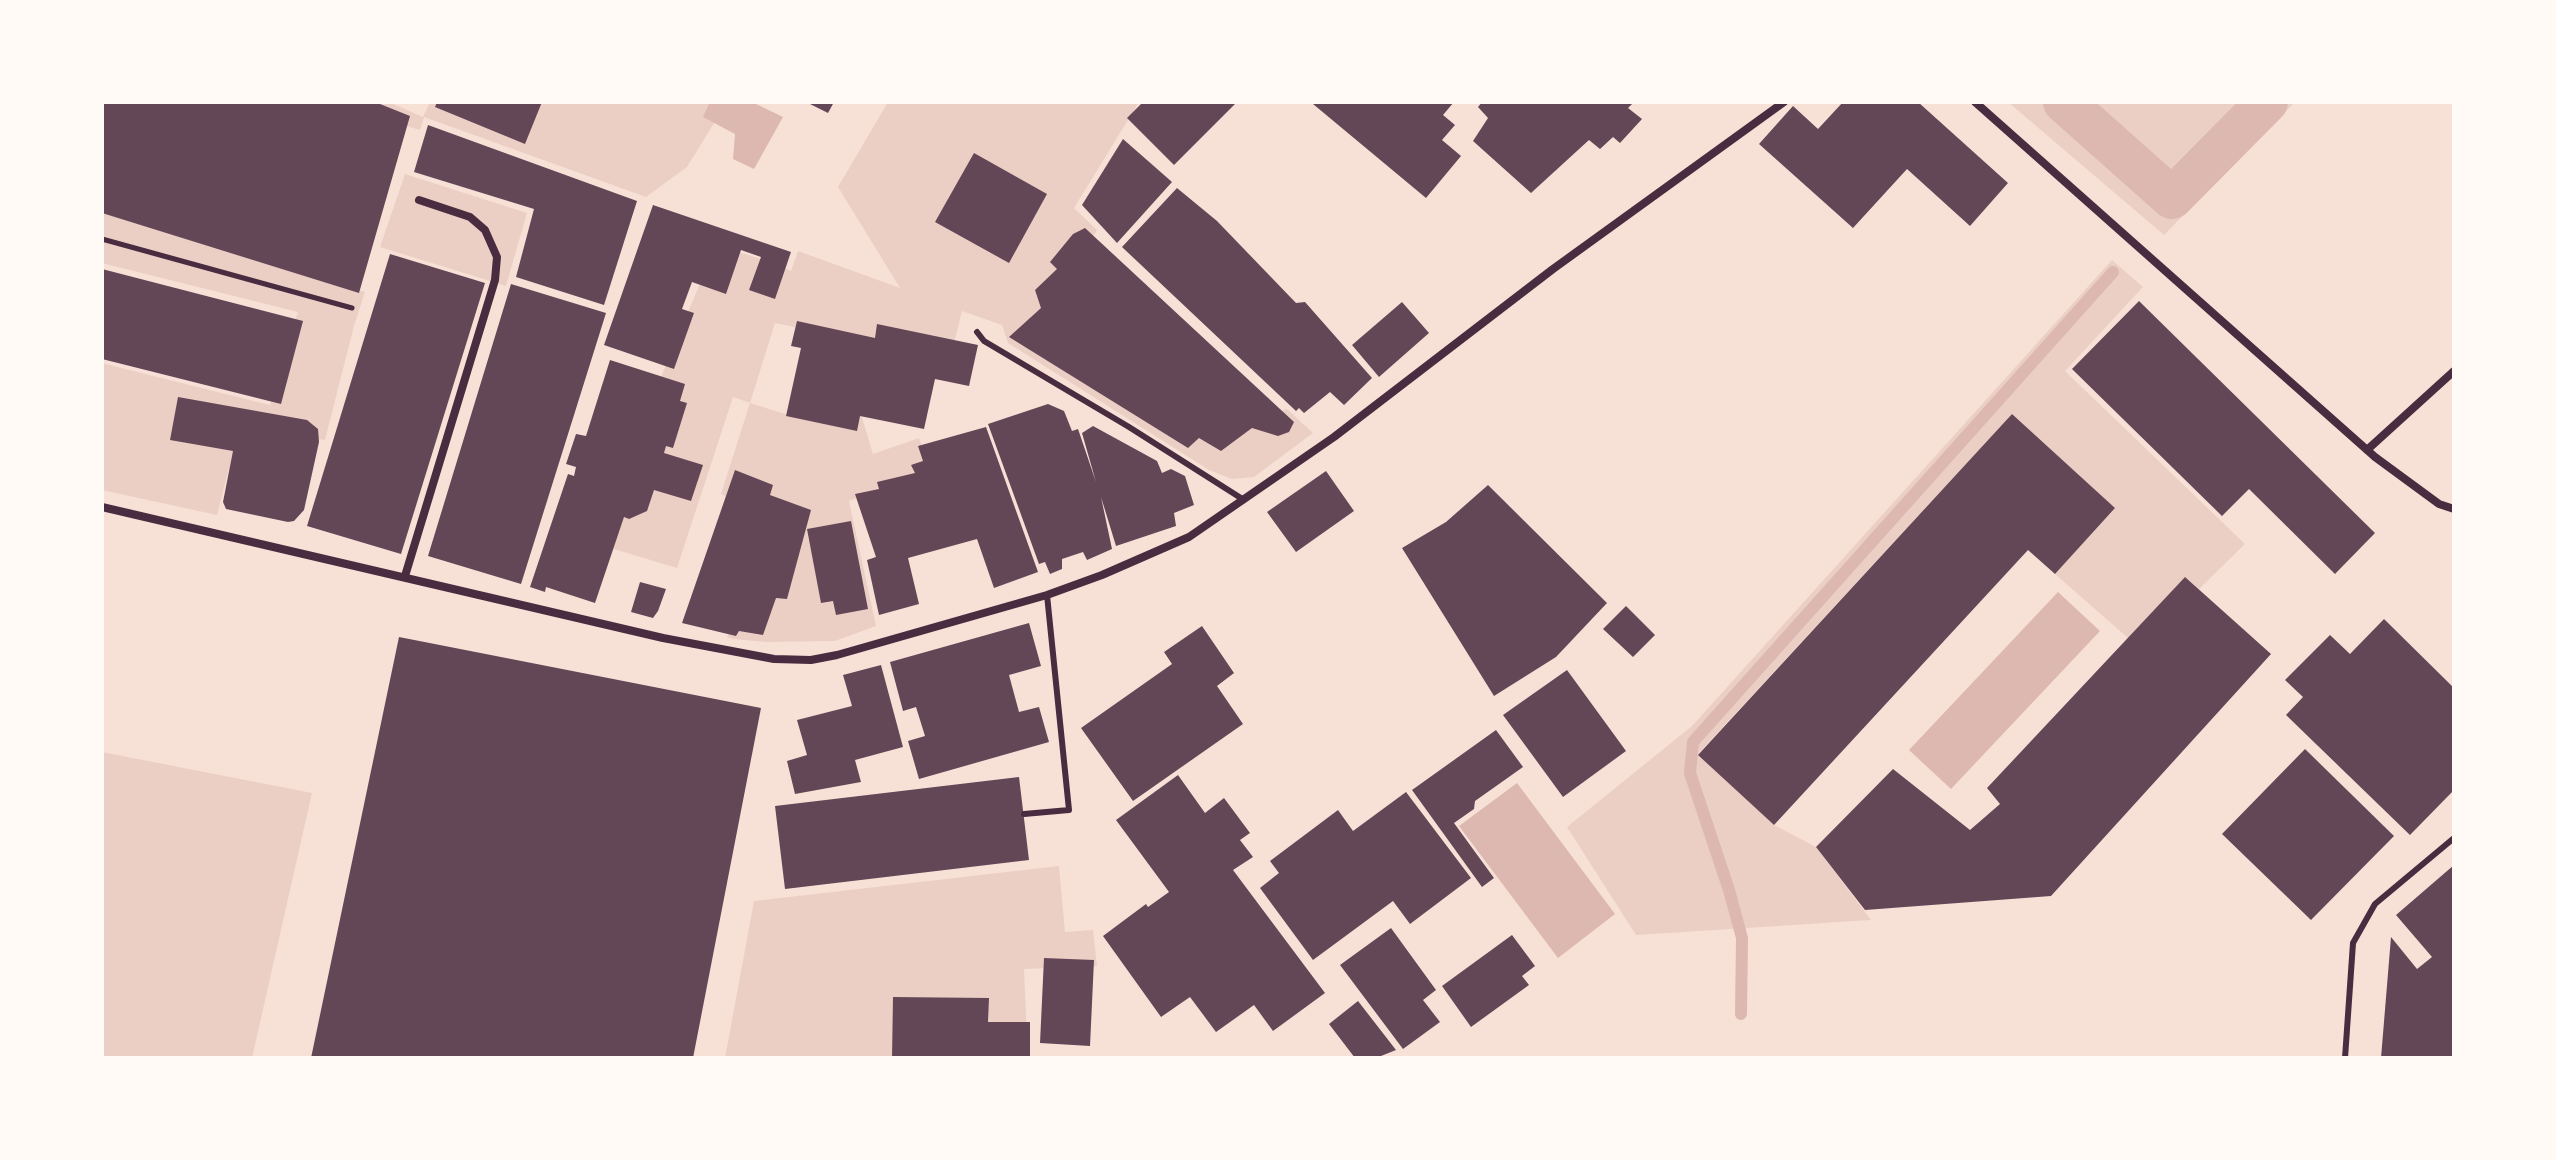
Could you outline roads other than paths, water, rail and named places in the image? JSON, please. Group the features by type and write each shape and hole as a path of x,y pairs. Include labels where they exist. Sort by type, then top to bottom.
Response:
{"street":[{"path":"102,507 663,638 774,659 811,660 837,655 1047,595 1189,537 1334,437 1553,269 1784,102"},
{"path":"1975,102 2367,450 2439,504 2454,509"},
{"path":"405,576 495,280 497,257 485,230 470,217 419,200"},
{"path":"2367,450 2454,371"}],"lane":[{"path":"977,332 984,341 1244,500"},
{"path":"1024,814 1069,810 1047,595"},
{"path":"2345,1058 2353,943 2375,904 2454,838"}],"waterway":[{"path":"2064,102 2172,198 2267,102"},
{"path":"1741,1014 1742,938 1690,773 1693,742 2113,272"}]}
